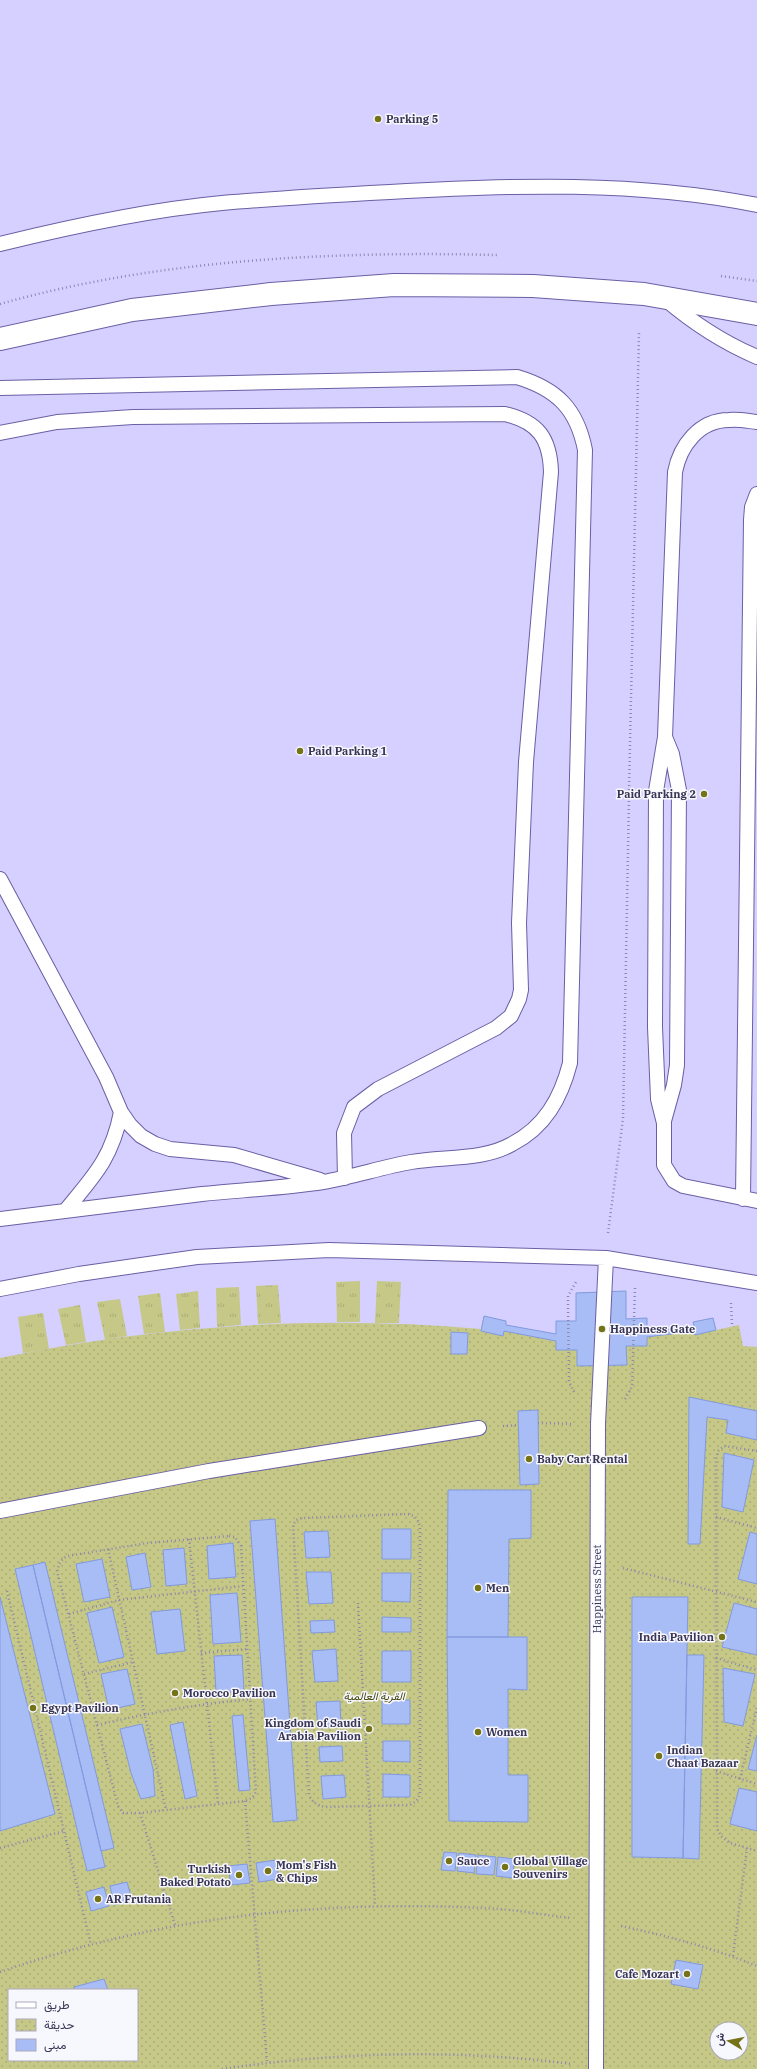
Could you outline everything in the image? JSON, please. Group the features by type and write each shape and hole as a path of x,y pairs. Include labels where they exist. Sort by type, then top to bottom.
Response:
{"street":[{"path":"0,339 132,310 271,294 394,285 533,286 644,294 757,314"}],"lane":[{"path":"0,244 127,216 221,203 418,190 519,186 623,189 727,199 757,205"},
{"path":"663,297 698,326 732,346 757,357"},
{"path":"0,388 517,377 535,382 551,392 565,404 582,434 585,450 570,1063 564,1085 554,1106 541,1123 527,1135 511,1145 494,1152 475,1156 419,1161 324,1182 0,1219"},
{"path":"0,433 57,422 133,417 504,414 517,417 529,423 539,431 547,443 551,472 526,762 519,923 519,999 511,1016 496,1028 378,1089 354,1107 344,1133 345,1178"},
{"path":"757,422 727,420 702,428 692,436 677,459 674,486 665,737 656,791 655,1011 658,1099 664,1123 664,1165 674,1181 683,1186 750,1200 750,520 752,507 757,494"},
{"path":"664,1123 674,1085 677,1065 679,790 674,760 665,737"},
{"path":"0,879 106,1077 121,1112 130,1125 141,1136 155,1144 170,1149 240,1156 324,1182"},
{"path":"65,1211 98,1171 109,1153 117,1133 121,1112"},
{"path":"0,1289 79,1274 197,1257 329,1250 606,1258 757,1283"},
{"name":"Happiness Street","path":"596,2068 595,1921 598,1424 606,1258"},
{"path":"0,1510 224,1468 478,1428"}],"path":[{"path":"606,1258 623,1118 639,333"},
{"path":"538,1423 598,1424"},
{"path":"757,1451 724,1446 718,1451 716,1459 717,1829 722,1837 730,1843 757,1851"},
{"path":"408,1514 414,1516 420,1527 420,1793 415,1803 410,1805 370,1806 325,1807 312,1802 309,1795 292,1530 292,1524 296,1520 302,1518 408,1514"},
{"path":"716,1517 757,1528"},
{"path":"235,1537 241,1546 257,1785 256,1792 252,1798 246,1801 140,1813 123,1813 118,1806 57,1571 62,1559 67,1556 108,1549 189,1539 235,1537"},
{"path":"189,1539 218,1804"},
{"path":"108,1549 166,1810"},
{"path":"597,1562 757,1602"},
{"path":"69,1614 119,1600 194,1590 243,1586"},
{"path":"7,1591 91,1944"},
{"path":"358,1603 375,1905"},
{"path":"201,1653 248,1649"},
{"path":"716,1658 757,1670"},
{"path":"84,1674 133,1662"},
{"path":"97,1725 144,1714 207,1703 251,1699"},
{"path":"740,1779 757,1707"},
{"path":"716,1771 757,1784"},
{"path":"246,1801 267,2062"},
{"path":"140,1813 175,1926"},
{"path":"0,1848 64,1831"},
{"path":"733,1956 747,1848"},
{"path":"0,1972 91,1944 175,1926 256,1913 375,1905 486,1908 595,1921 666,1935 733,1956 757,1966"},
{"path":"222,2069 267,2062 380,2054 493,2055 596,2068"}],"green space":[{"path":"360,1281 360,1322 337,1322 336,1282"},
{"path":"377,1281 401,1282 399,1323 375,1323"},
{"path":"278,1285 281,1323 258,1324 256,1286"},
{"path":"239,1287 241,1325 217,1327 216,1288"},
{"path":"198,1291 200,1328 180,1330 176,1294"},
{"name":"القرية العالمية","path":"626,1291 626,1319 647,1318 647,1332 694,1326 693,1322 713,1318 716,1330 739,1325 743,1346 757,1347 757,2069 0,2069 0,1358 119,1338 239,1326 300,1323 360,1323 481,1329 484,1316 506,1321 506,1325 556,1334 556,1321 576,1321 576,1293"},
{"path":"160,1293 165,1332 144,1334 138,1296"},
{"path":"120,1299 127,1336 105,1340 97,1302"},
{"path":"80,1305 86,1342 66,1345 58,1309"},
{"path":"43,1313 49,1349 23,1353 18,1317"}],"building":[{"name":"Happiness Gate","path":"626,1291 626,1319 647,1318 647,1332 694,1326 693,1322 713,1318 716,1330 695,1335 694,1331 647,1337 647,1346 626,1346 627,1365 577,1366 577,1350 556,1350 556,1341 504,1331 503,1336 481,1331 484,1316 506,1321 506,1325 556,1334 556,1321 576,1321 576,1293"},
{"path":"451,1332 468,1333 467,1354 451,1354"},
{"path":"689,1397 757,1411 757,1440 726,1433 728,1420 707,1417 700,1544 688,1544"},
{"name":"Baby Cart Rental","path":"538,1410 539,1484 520,1485 518,1411"},
{"path":"724,1453 754,1460 743,1512 722,1507"},
{"name":"Men","path":"448,1490 531,1490 531,1538 509,1539 508,1637 447,1637"},
{"path":"275,1519 297,1820 273,1822 250,1521"},
{"path":"382,1529 411,1529 411,1559 382,1559"},
{"path":"328,1531 330,1557 306,1558 304,1532"},
{"path":"750,1532 757,1534 757,1584 738,1579"},
{"path":"233,1543 236,1577 209,1579 207,1546"},
{"path":"184,1548 187,1584 166,1586 163,1550"},
{"path":"145,1553 151,1587 132,1590 126,1557"},
{"path":"102,1559 110,1597 84,1602 76,1564"},
{"path":"45,1562 114,1848 101,1851 33,1565"},
{"path":"33,1565 105,1867 87,1871 15,1569"},
{"path":"306,1572 331,1572 333,1603 309,1604"},
{"path":"382,1573 411,1573 410,1602 382,1601"},
{"path":"237,1593 241,1642 213,1644 210,1595"},
{"path":"0,1597 55,1814 0,1831"},
{"name":"Indian Chaat Bazaar","path":"632,1597 688,1597 683,1858 632,1857"},
{"path":"734,1603 757,1609 757,1655 722,1647"},
{"path":"112,1607 124,1657 99,1663 87,1613"},
{"path":"180,1609 185,1651 157,1654 151,1612"},
{"path":"382,1617 411,1618 411,1632 382,1632"},
{"path":"334,1620 335,1632 311,1633 310,1621"},
{"name":"Women","path":"447,1637 527,1637 527,1690 508,1689 508,1775 528,1775 528,1822 449,1821"},
{"path":"336,1649 338,1681 315,1682 312,1651"},
{"path":"382,1651 411,1651 411,1682 382,1682"},
{"path":"242,1655 244,1691 216,1693 214,1656"},
{"path":"687,1655 704,1655 699,1859 683,1858"},
{"path":"723,1668 755,1674 743,1726 724,1722"},
{"path":"127,1669 135,1704 109,1710 101,1674"},
{"path":"382,1700 410,1700 410,1724 382,1724"},
{"path":"340,1701 341,1727 318,1728 316,1702"},
{"path":"243,1715 250,1790 239,1791 232,1716"},
{"path":"183,1722 197,1796 185,1799 170,1725"},
{"path":"142,1724 153,1769 155,1796 141,1799 131,1773 120,1729"},
{"path":"757,1735 757,1771 748,1769"},
{"path":"383,1741 410,1741 410,1762 383,1761"},
{"path":"342,1746 343,1761 320,1762 319,1747"},
{"path":"383,1774 410,1775 410,1797 383,1797"},
{"path":"344,1775 346,1797 323,1799 321,1776"},
{"path":"739,1788 757,1792 757,1831 730,1824"},
{"name":"Sauce","path":"444,1852 457,1853 455,1871 441,1870"},
{"path":"459,1853 476,1855 474,1873 457,1871"},
{"path":"478,1855 496,1857 494,1875 476,1874"},
{"name":"Global Village Souvenirs","path":"498,1857 514,1859 513,1878 496,1876"},
{"name":"Mom's Fish & Chips","path":"276,1860 279,1879 259,1882 256,1863"},
{"name":"Turkish Baked Potato","path":"247,1864 250,1883 231,1885 228,1866"},
{"path":"127,1882 132,1900 114,1905 110,1886"},
{"name":"AR Frutania","path":"104,1887 109,1906 91,1911 86,1892"},
{"name":"Cafe Mozart","path":"676,1960 703,1965 698,1989 671,1984"},
{"path":"104,1979 108,1989 75,1989 74,1987"}],"place":[{"name":"Parking 5","path":"378,119"},
{"name":"Paid Parking 1","path":"300,751"},
{"name":"Paid Parking 2","path":"704,794"},
{"name":"Happiness Gate","path":"602,1329"},
{"name":"Baby Cart Rental","path":"529,1459"},
{"name":"Men","path":"478,1588"},
{"name":"India Pavilion","path":"722,1637"},
{"name":"Morocco Pavilion","path":"175,1693"},
{"name":"Egypt Pavilion","path":"33,1708"},
{"name":"Kingdom of Saudi Arabia Pavilion","path":"369,1729"},
{"name":"Women","path":"478,1732"},
{"name":"Indian Chaat Bazaar","path":"659,1756"},
{"name":"Sauce","path":"449,1861"},
{"name":"Global Village Souvenirs","path":"505,1867"},
{"name":"Mom's Fish & Chips","path":"268,1871"},
{"name":"Turkish Baked Potato","path":"239,1875"},
{"name":"AR Frutania","path":"98,1899"},
{"name":"Cafe Mozart","path":"687,1974"}]}
